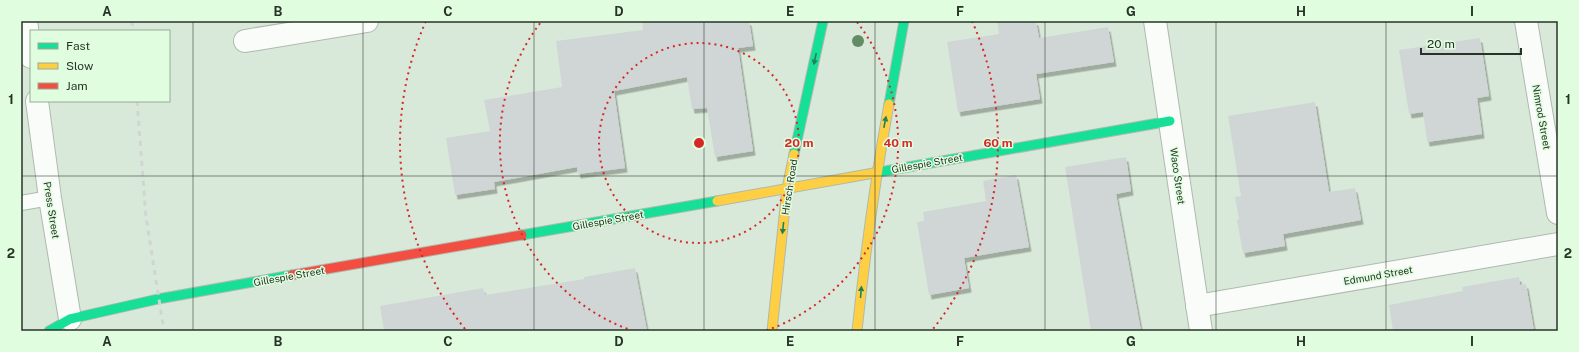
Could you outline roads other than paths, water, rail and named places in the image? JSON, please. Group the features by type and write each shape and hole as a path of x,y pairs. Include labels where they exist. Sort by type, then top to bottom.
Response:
{"street":[{"path":"245,41 367,21"},
{"name":"Hirsch Road","path":"772,331 787,188 823,21"},
{"path":"857,331 864,260 876,172 904,21"},
{"name":"Waco Street","path":"1155,21 1201,331"},
{"name":"Nimrod Street","path":"1526,21 1558,213"},
{"path":"24,23 30,52"},
{"name":"Press Street","path":"37,102 50,198 70,318"},
{"name":"Gillespie Street","path":"49,331 70,318 158,300 1170,121"},
{"name":"Edmund Street","path":"1197,306 1558,244"}],"lane":[{"path":"21,203 50,198"}],"railway":[{"path":"132,21 133,30"},
{"path":"137,102 146,217 164,331"}]}
